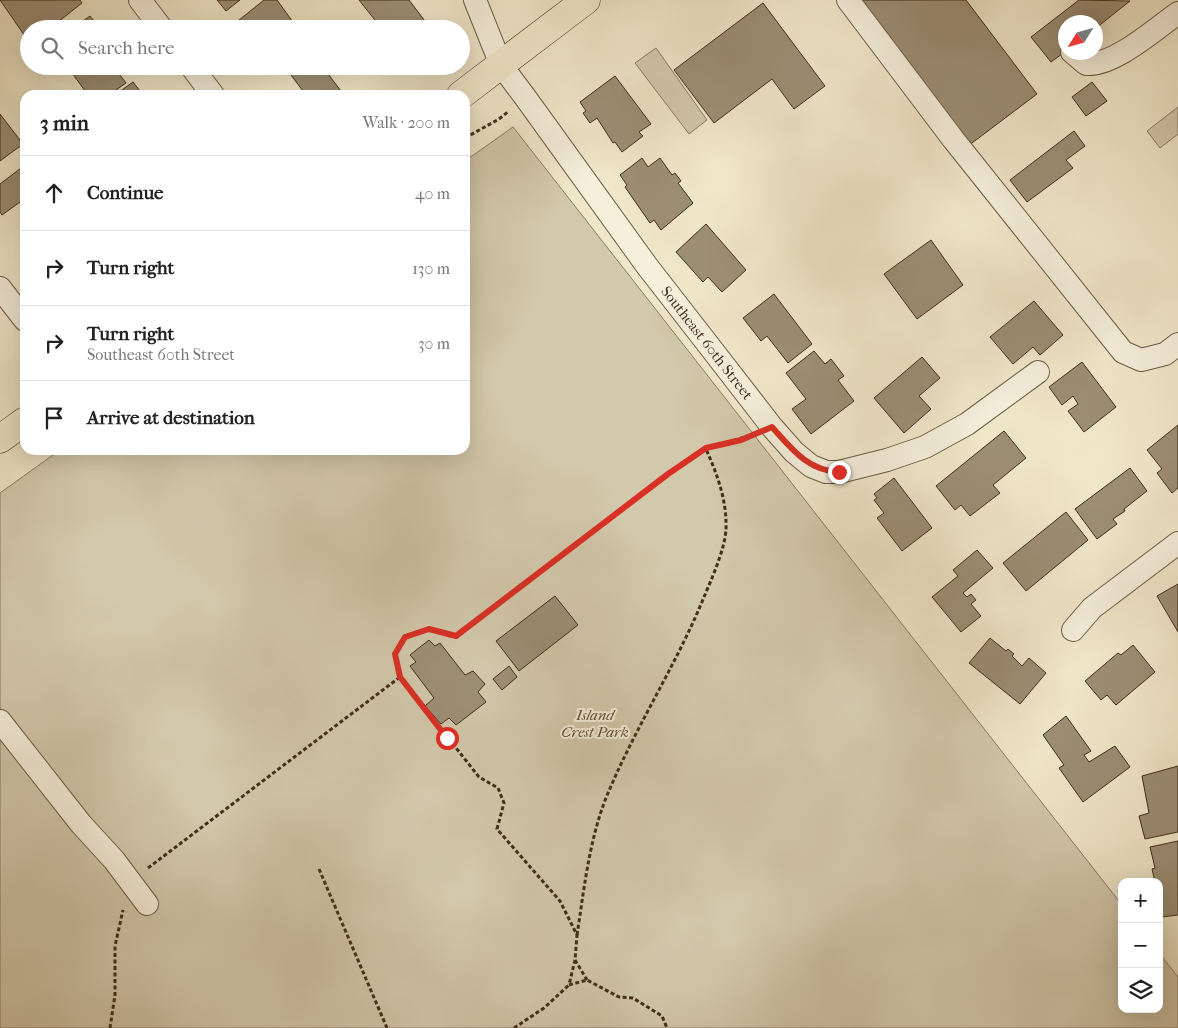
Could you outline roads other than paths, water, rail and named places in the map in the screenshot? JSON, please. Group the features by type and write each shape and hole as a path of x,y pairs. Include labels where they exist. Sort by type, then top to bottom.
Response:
{"main road":[{"path":"468,90 586,0"},
{"path":"0,439 20,425"}],"street":[{"path":"140,0 155,20"},
{"name":"Southeast 60th Street","path":"475,0 501,65 647,266 772,427 794,452 811,466 826,472 839,472 887,460 938,441 983,413 1038,372"},
{"path":"848,0 953,139 1123,352 1141,360 1165,354 1178,344"},
{"path":"1081,60 1086,64 1102,62 1130,47 1178,13"},
{"path":"198,75 209,90"},
{"path":"0,288 20,314"},
{"path":"1073,630 1092,608 1178,543"},
{"path":"0,721 81,824 114,860 147,904"}],"park label":[{"name":"Island Crest Park","path":"595,724"}]}
